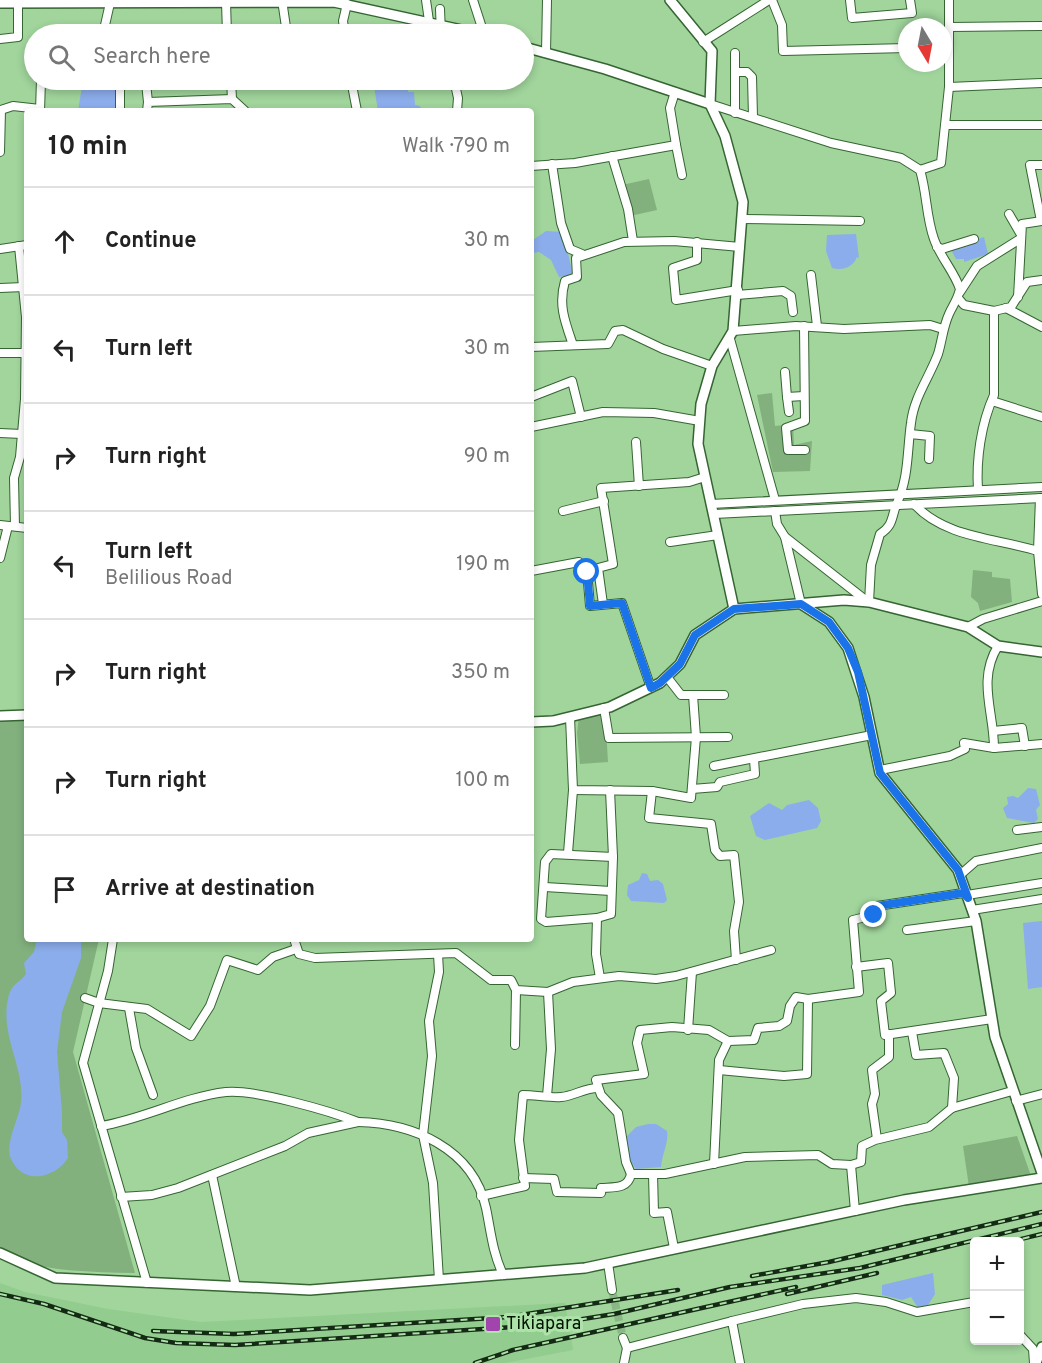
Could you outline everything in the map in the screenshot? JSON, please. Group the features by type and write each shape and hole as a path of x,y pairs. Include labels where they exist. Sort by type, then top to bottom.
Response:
{"main road":[{"path":"670,0 712,51 710,104 728,147 743,202 732,335 712,366 701,404 698,444 734,609"},
{"path":"0,3 334,2 365,4 440,24"},
{"path":"534,50 710,104"},
{"path":"534,722 553,721 604,708 651,688 680,664 695,635 734,609 844,600 869,602 968,627 998,646 1042,652"},
{"path":"801,604 829,622 848,648 858,672 879,770 960,875 976,921 992,1019 1012,1091 1042,1173"},
{"path":"0,716 24,715"},
{"path":"0,1253 55,1278 310,1290 585,1268 855,1211 1042,1178"},
{"path":"1035,1363 1042,1347"}],"street":[{"path":"426,0 429,21"},
{"path":"473,0 479,24"},
{"path":"546,53 547,0"},
{"path":"703,42 770,0 782,25 783,51 898,48"},
{"path":"850,0 852,18 912,13 910,0"},
{"path":"949,0 950,18"},
{"path":"282,1 285,24"},
{"path":"0,39 18,37 22,2"},
{"path":"226,2 227,24"},
{"path":"105,24 110,3"},
{"path":"343,24 347,4"},
{"path":"440,9 440,24"},
{"path":"952,27 1042,27"},
{"path":"735,53 735,113"},
{"path":"735,72 747,72 752,77 753,117"},
{"path":"920,170 941,164 949,87 948,72"},
{"path":"949,87 1042,83"},
{"path":"40,108 41,90"},
{"path":"120,90 120,108"},
{"path":"147,90 147,108"},
{"path":"232,90 232,99 241,108"},
{"path":"353,90 356,108"},
{"path":"455,90 457,108"},
{"path":"675,92 670,108 682,175"},
{"path":"148,102 232,99"},
{"path":"710,104 831,143 901,158 920,170 927,191 932,232 937,247 957,280 959,295 971,308 994,311 1006,308 1011,306 1027,282 1042,280"},
{"path":"0,152 1,110 13,106 26,108"},
{"path":"946,125 1042,125"},
{"path":"534,166 676,145"},
{"path":"612,156 628,209 633,241"},
{"path":"552,164 561,223 570,249 582,254"},
{"path":"1018,297 1022,224 1042,221 1030,165 1042,165"},
{"path":"1009,214 1020,236"},
{"path":"742,219 860,221"},
{"path":"869,602 871,565 880,534 889,528 894,520 896,505 903,493 909,467 910,434 918,394 936,358 943,329 959,295 977,266 1020,236"},
{"path":"937,247 942,249 974,239"},
{"path":"573,345 563,316 560,298 565,281 577,277 576,258 582,254 633,241 697,242 740,247"},
{"path":"697,242 697,260 673,268 676,300 737,292 783,291 791,296 793,312"},
{"path":"0,249 23,246 24,287 0,288"},
{"path":"811,275 817,326"},
{"path":"1006,308 1042,327"},
{"path":"978,490 979,452 994,395 994,311"},
{"path":"775,500 732,335 804,326 844,329 930,325 943,329"},
{"path":"804,326 805,421 787,426 787,448 790,451 805,450"},
{"path":"534,347 610,344 615,331 624,330 663,349 712,366"},
{"path":"0,353 24,353 24,429 14,478 8,526 0,558"},
{"path":"785,372 789,412"},
{"path":"534,396 572,381 581,417"},
{"path":"787,397 804,396"},
{"path":"992,401 1042,417"},
{"path":"534,426 603,412 654,412 700,421"},
{"path":"0,433 24,429"},
{"path":"910,434 930,436 929,459"},
{"path":"636,442 639,486"},
{"path":"603,604 598,568 613,564 601,488 689,482 705,477"},
{"path":"711,504 1042,487"},
{"path":"714,514 1041,498 1038,552 1042,594"},
{"path":"563,512 604,501"},
{"path":"914,504 924,516 942,526 1038,552"},
{"path":"775,511 777,524 785,537 801,604"},
{"path":"8,526 24,528"},
{"path":"670,542 718,535"},
{"path":"785,537 869,602"},
{"path":"534,571 579,562 587,572 590,606 622,603 651,688"},
{"path":"968,627 983,619 1042,601"},
{"path":"994,748 987,697 987,672 998,646"},
{"path":"667,677 681,695 724,695"},
{"path":"573,790 652,792 692,798 696,737 693,695"},
{"path":"604,708 609,738 728,737"},
{"path":"568,853 573,790 570,717"},
{"path":"993,732 1022,728 1025,746"},
{"path":"714,766 872,735"},
{"path":"879,770 950,756 965,749 964,743 994,748 1042,744"},
{"path":"692,789 717,786 720,782 755,774 754,759"},
{"path":"610,790 613,857 610,914 597,918 543,921 545,862 551,854 568,853 592,858 613,857"},
{"path":"652,792 649,818 711,824 715,850 720,856 734,855 739,902 735,931 736,960"},
{"path":"1017,830 1042,827"},
{"path":"960,875 976,861 1042,848"},
{"path":"523,1178 554,1179 557,1192 601,1193 601,1188 624,1185 630,1181 631,1174 626,1162 618,1113 598,1088 597,1080 644,1074 638,1043 640,1030 672,1027 709,1030 728,1041 754,1040 758,1028 778,1026 787,1021 790,1006 796,997 808,999 859,992 853,920 874,915 877,906 963,893 967,896 1042,883"},
{"path":"545,887 611,891"},
{"path":"972,910 1042,899"},
{"path":"597,918 596,954 600,978"},
{"path":"907,930 976,921"},
{"path":"112,942 83,1063 147,1283"},
{"path":"295,942 299,954 315,958 391,958 456,954 491,980 511,980 516,990 515,1045"},
{"path":"86,998 99,1003 147,1009 191,1036 210,1006 227,960 258,970 273,957 296,949"},
{"path":"516,990 548,992 573,982 620,976 657,979 692,972 771,950"},
{"path":"438,954 439,972 429,1021 432,1056 423,1135 433,1183 439,1280"},
{"path":"856,967 888,963 891,993 881,1001 885,1035 992,1019"},
{"path":"688,1030 692,972"},
{"path":"548,992 551,1049 548,1096"},
{"path":"719,1070 784,1077 807,1074 808,999"},
{"path":"129,1008 136,1048 153,1095"},
{"path":"912,1032 916,1055 944,1053 954,1078 952,1108"},
{"path":"877,1139 872,1104 875,1094 872,1070 889,1057 889,1034"},
{"path":"714,1164 719,1060 728,1041"},
{"path":"482,1196 525,1186 519,1140 523,1095 561,1097 598,1088"},
{"path":"631,1174 665,1174 744,1156 818,1155 832,1164 851,1165 861,1162 862,1146 877,1139 929,1127 952,1108 1012,1091"},
{"path":"101,1126 124,1122 192,1099 228,1092 313,1108 358,1122"},
{"path":"1016,1101 1042,1094"},
{"path":"121,1197 152,1195 212,1175 285,1146 308,1133 358,1122 382,1122 438,1141 470,1174 482,1196 491,1246 502,1275"},
{"path":"851,1165 855,1211"},
{"path":"653,1173 654,1213 667,1212 674,1248"},
{"path":"212,1175 236,1287"},
{"path":"608,1263 612,1290"},
{"path":"627,1348 803,1304 856,1298 886,1302 917,1312 970,1303"},
{"path":"732,1322 740,1363"},
{"path":"623,1338 627,1348 624,1363"},
{"path":"1024,1339 1033,1349 1035,1363"}],"shaded area":[{"path":"649,179 657,210 630,216 622,185"},
{"path":"772,393 775,426 793,424 794,445 812,441 810,471 773,472 757,395"},
{"path":"973,570 992,572 992,577 1010,579 1012,602 980,611 978,603 971,597"},
{"path":"605,712 608,762 580,764 577,733 579,716"},
{"path":"24,717 24,942 98,942 73,1052 135,1273 49,1268 0,1254 0,719"},
{"path":"1017,1136 1031,1176 969,1187 963,1146"},
{"path":"0,1283 25,1292 108,1309 201,1322 565,1303 573,1350 505,1363 0,1363"}],"water":[{"path":"81,90 119,90 119,108 78,108"},
{"path":"375,90 414,92 415,105 421,108 378,108"},
{"path":"546,231 563,232 573,275 559,277 551,260 539,252 534,253 534,239"},
{"path":"856,234 859,258 857,257 847,267 832,268 826,251 827,235"},
{"path":"984,237 988,254 964,262 964,259 956,259 950,248"},
{"path":"1028,788 1036,789 1040,805 1036,810 1038,819 1034,823 1007,818 1003,808 1008,804 1007,797 1018,798"},
{"path":"809,800 818,808 821,821 817,828 765,840 756,836 750,816 769,803 782,810 787,805"},
{"path":"642,873 647,874 650,881 658,880 663,884 667,900 664,903 631,901 627,895 628,885 639,880"},
{"path":"1042,921 1042,987 1028,989 1023,923"},
{"path":"36,942 81,942 81,958 62,1012 57,1052 62,1132 67,1140 68,1158 56,1170 40,1176 25,1174 18,1169 12,1161 9,1148 20,1110 21,1090 6,1013 10,993 26,974 24,963 34,952"},
{"path":"656,1124 667,1131 661,1167 636,1169 630,1161 625,1138 636,1127"},
{"path":"933,1273 935,1294 928,1305 918,1308 911,1297 902,1300 882,1295 882,1285"}],"tunnel":[{"path":"612,1290 623,1338"}],"railway":[{"path":"752,1276 829,1262 1042,1212"},
{"path":"0,1294 44,1304 145,1338 176,1343 235,1345 546,1325 614,1314 730,1287 860,1268 1042,1224"},
{"path":"1024,1238 1042,1234"},
{"path":"787,1294 877,1273"},
{"path":"475,1363 513,1350 796,1287"},
{"path":"153,1331 234,1334 508,1317 678,1290"}],"place":[{"name":"Tikiapara","path":"493,1324"}],"route":[{"path":"587,572 590,606 622,603 651,688 660,683 680,664 695,635 734,609 801,604 829,622 848,648 858,672 880,773 958,870 968,898 963,893 892,903 877,906 874,915"}]}
